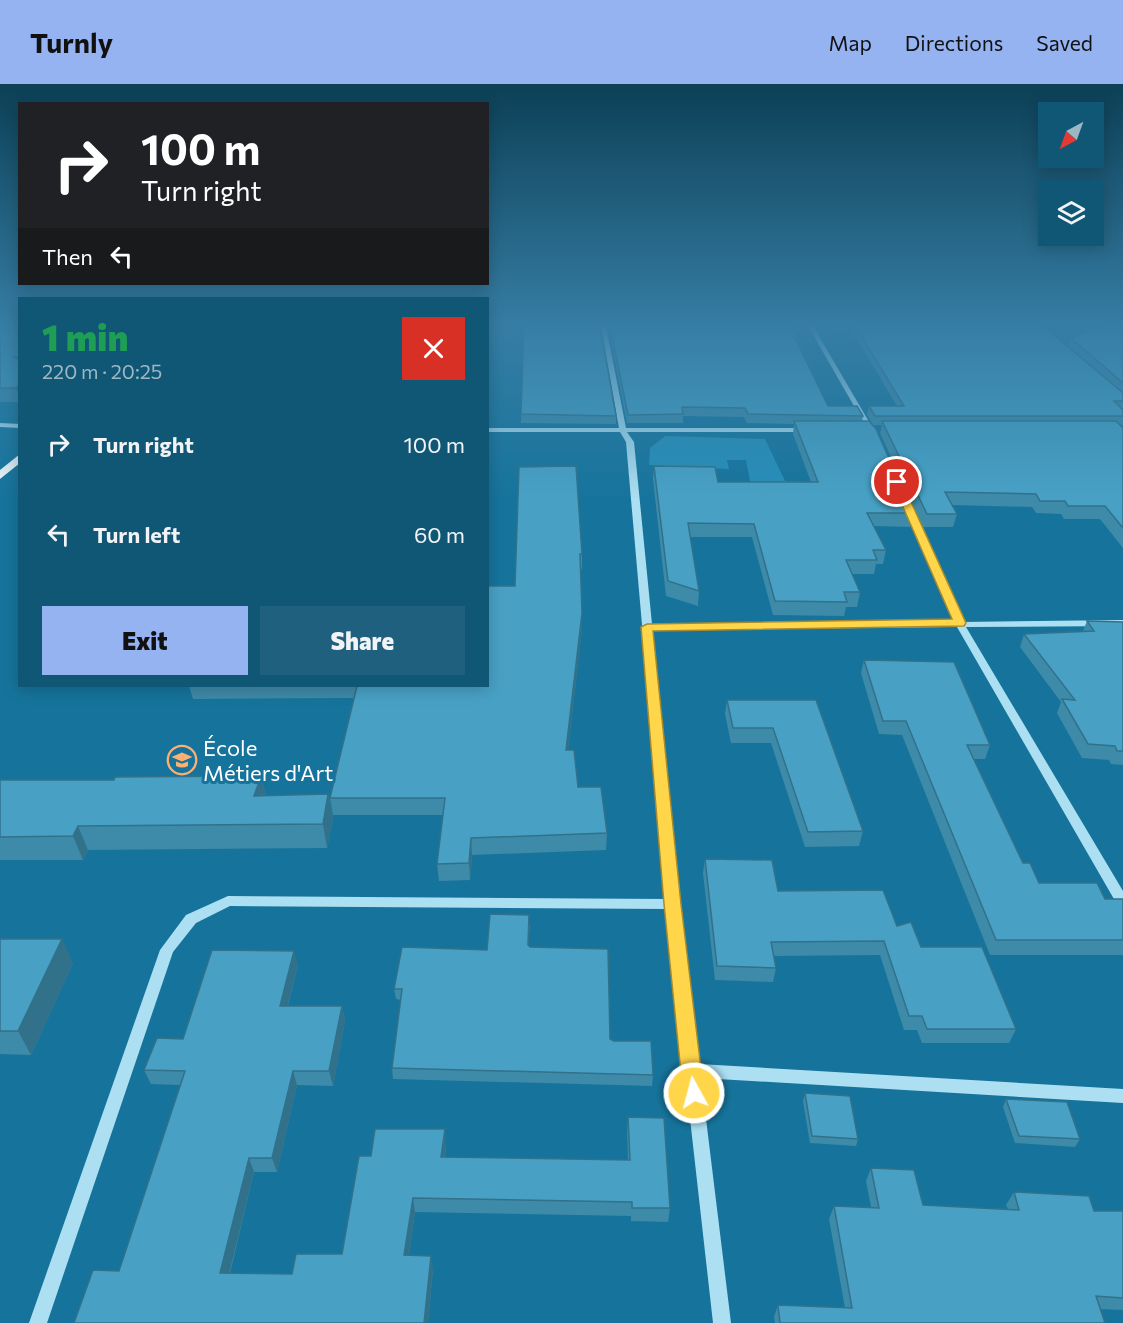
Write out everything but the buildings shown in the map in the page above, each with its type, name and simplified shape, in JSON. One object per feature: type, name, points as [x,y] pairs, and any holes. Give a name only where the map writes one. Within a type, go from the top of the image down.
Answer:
[{"type":"main road","points":[[0,476],[18,459]]},
{"type":"street","points":[[613,384],[622,431],[630,442],[673,904],[722,1323]]},
{"type":"street","points":[[844,384],[870,429]]},
{"type":"street","points":[[0,425],[18,426]]},
{"type":"street","points":[[858,430],[870,429],[880,434]]},
{"type":"street","points":[[489,430],[811,430]]},
{"type":"street","points":[[902,493],[959,623],[1123,902]]},
{"type":"street","points":[[647,627],[1123,623]]},
{"type":"street","points":[[38,1323],[167,950],[191,919],[228,901],[673,904]]},
{"type":"street","points":[[691,1070],[1123,1096]]},
{"type":"shaded area","points":[[665,436],[765,439],[785,481],[805,482],[810,493],[752,491],[746,460],[727,460],[729,469],[649,465],[650,448]]},
{"type":"place","name":"École Métiers d'Art","points":[[182,760]]},
{"type":"route","points":[[694,1093],[673,904],[647,627],[959,623],[897,482]]}]
